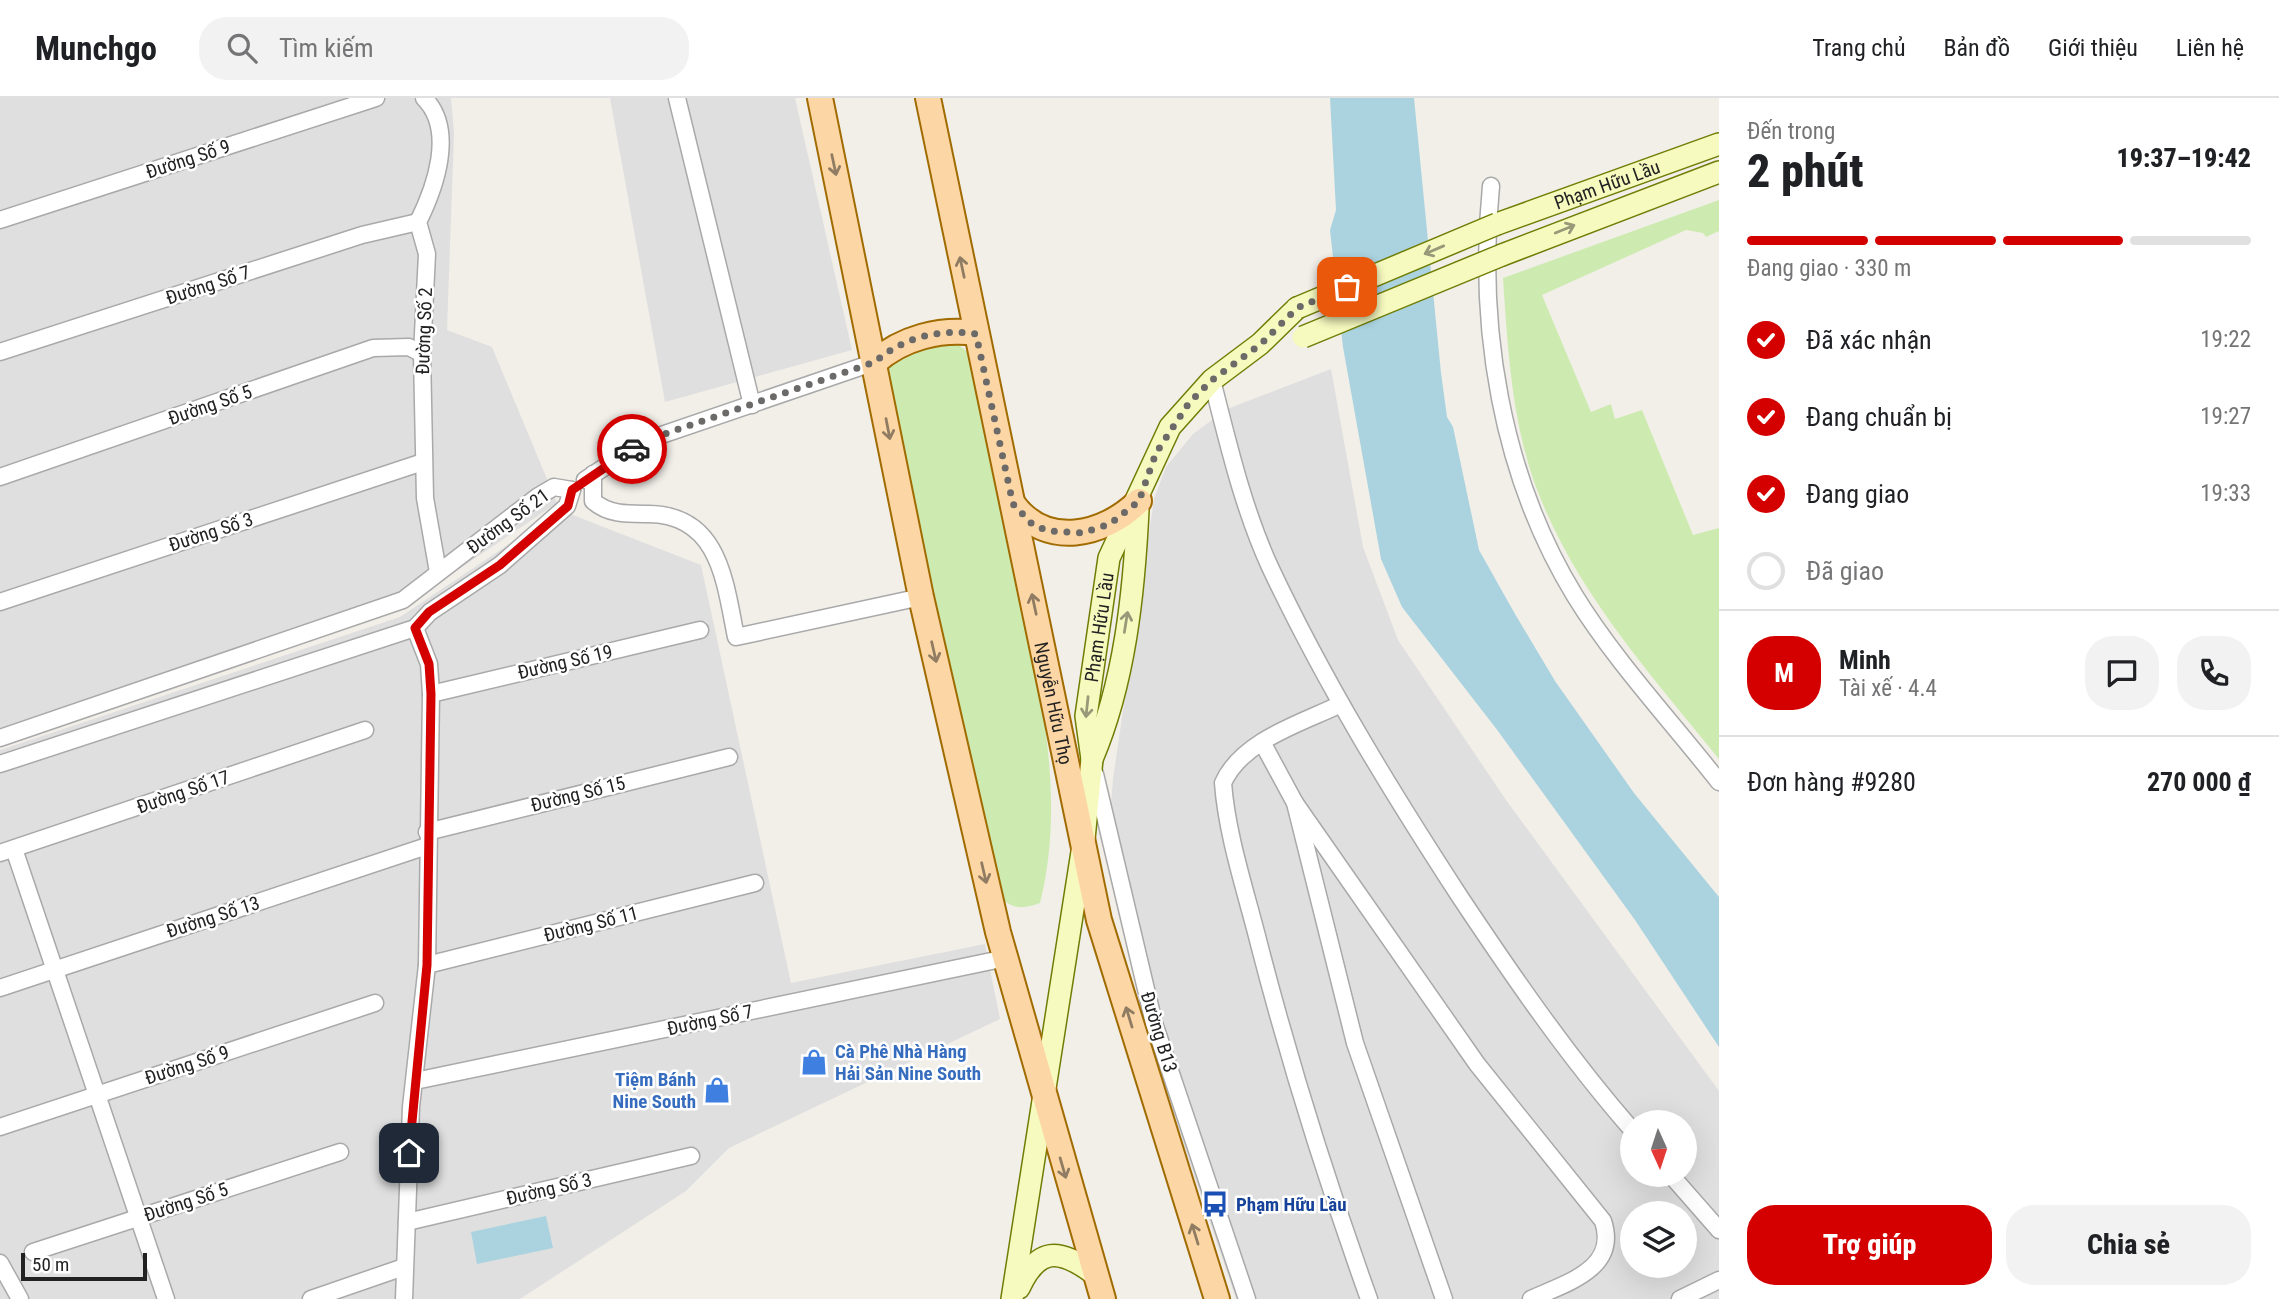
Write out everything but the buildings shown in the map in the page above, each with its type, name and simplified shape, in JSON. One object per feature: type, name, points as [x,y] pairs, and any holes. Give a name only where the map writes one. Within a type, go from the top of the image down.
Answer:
[{"type":"main road","points":[[820,98],[921,597],[1006,958],[1044,1102],[1093,1273],[1103,1299]]},
{"type":"main road","name":"Nguyễn Hữu Thọ","points":[[928,98],[1099,920],[1217,1299]]},
{"type":"main road","name":"Phạm Hữu Lầu","points":[[1013,1299],[1084,839],[1092,759],[1086,716],[1110,558],[1139,501],[1156,453],[1170,427],[1212,380],[1261,344],[1297,308],[1497,224],[1719,144]]},
{"type":"main road","name":"Phạm Hữu Lầu","points":[[1261,344],[1303,337],[1502,255],[1719,172]]},
{"type":"main road","points":[[875,362],[898,345],[919,337],[940,332],[976,334]]},
{"type":"main road","points":[[1013,504],[1033,525],[1066,533],[1098,529],[1110,524],[1139,501]]},
{"type":"main road","points":[[1013,1299],[1028,1267],[1042,1257],[1061,1255],[1093,1273]]},
{"type":"street","name":"Đường Số 9","points":[[0,220],[376,98]]},
{"type":"street","points":[[418,222],[434,190],[440,136],[432,106],[424,98]]},
{"type":"street","points":[[677,98],[752,405]]},
{"type":"street","points":[[1491,186],[1486,229],[1492,351],[1507,430],[1527,499],[1542,535],[1577,599],[1719,782]]},
{"type":"street","name":"Đường Số 7","points":[[0,352],[362,235],[418,222]]},
{"type":"street","name":"Đường Số 2","points":[[418,222],[427,254],[422,354],[425,498],[438,572]]},
{"type":"street","name":"Đường Số 5","points":[[0,477],[373,348],[409,346],[422,354]]},
{"type":"street","points":[[572,490],[644,441],[875,362]]},
{"type":"street","points":[[1212,380],[1233,461],[1269,566],[1341,704],[1403,810],[1506,964],[1591,1083],[1620,1116]]},
{"type":"street","name":"Đường Số 3","points":[[0,602],[423,462]]},
{"type":"street","points":[[593,474],[593,501],[603,510],[667,516],[688,524],[712,544],[726,587],[736,638],[921,597]]},
{"type":"street","name":"Đường Số 21","points":[[0,738],[403,600],[537,497],[554,487],[572,490],[568,506],[500,565],[429,612],[415,628],[0,764]]},
{"type":"street","points":[[404,1299],[415,1081],[427,965],[431,694],[429,664],[415,628]]},
{"type":"street","name":"Đường Số 19","points":[[431,694],[700,630]]},
{"type":"street","points":[[1341,704],[1262,742],[1230,767],[1223,783],[1224,800],[1287,1052],[1325,1176],[1369,1299]]},
{"type":"street","name":"Đường Số 17","points":[[7,851],[365,730]]},
{"type":"street","points":[[1262,742],[1296,803],[1477,1065],[1603,1221],[1608,1236],[1605,1251],[1595,1264],[1577,1278],[1539,1297]]},
{"type":"street","name":"Đường Số 15","points":[[427,839],[729,757]]},
{"type":"street","name":"Đường B13","points":[[1092,759],[1154,1023],[1247,1299]]},
{"type":"street","points":[[1296,803],[1355,1042],[1444,1299]]},
{"type":"street","name":"Đường Số 13","points":[[0,988],[427,839]]},
{"type":"street","points":[[7,851],[54,969],[166,1299]]},
{"type":"street","points":[[1314,876],[1324,864],[1339,863]]},
{"type":"street","name":"Đường Số 11","points":[[427,965],[755,883]]},
{"type":"street","name":"Đường Số 7","points":[[415,1081],[1006,958]]},
{"type":"street","name":"Đường Số 9","points":[[0,1127],[374,1003]]},
{"type":"street","name":"Đường Số 5","points":[[33,1252],[340,1152]]},
{"type":"street","name":"Đường Số 3","points":[[407,1222],[691,1156]]},
{"type":"street","points":[[1681,1187],[1719,1230]]},
{"type":"street","points":[[0,1263],[20,1299]]},
{"type":"street","points":[[310,1299],[404,1267]]},
{"type":"street","points":[[1680,1299],[1719,1280]]},
{"type":"shaded area","points":[[0,98],[451,98],[454,133],[447,330],[492,347],[557,503],[398,610],[0,745]]},
{"type":"shaded area","points":[[610,98],[795,98],[852,350],[665,402]]},
{"type":"shaded area","points":[[1331,369],[1363,547],[1398,640],[1506,800],[1719,1091],[1719,1299],[1236,1299],[1174,1116],[1107,854],[1113,779],[1154,499],[1166,467],[1193,434],[1227,409]]},
{"type":"shaded area","points":[[560,510],[701,565],[791,983],[985,944],[1000,1019],[729,1148],[686,1191],[520,1299],[0,1299],[0,750],[400,617]]},
{"type":"green space","points":[[1719,200],[1719,231],[1706,237],[1703,233],[1686,230],[1542,295],[1591,412],[1611,404],[1615,419],[1642,410],[1693,535],[1719,528],[1719,759],[1620,635],[1556,534],[1531,471],[1517,417],[1503,278]]},
{"type":"green space","points":[[955,342],[970,354],[1034,662],[1047,742],[1051,822],[1048,863],[1040,903],[1025,907],[1016,907],[1003,900],[884,373],[892,358],[908,350]]},
{"type":"water","points":[[1330,98],[1414,98],[1447,417],[1453,427],[1479,550],[1555,681],[1634,793],[1719,897],[1719,1047],[1635,920],[1498,731],[1402,607],[1381,559],[1343,347],[1330,230],[1336,210]]},
{"type":"water","points":[[546,1216],[553,1248],[477,1264],[471,1232]]},
{"type":"way so far","points":[[632,449],[644,441],[875,362],[898,345],[919,337],[940,332],[963,331],[976,334],[1013,504],[1021,516],[1033,525],[1049,531],[1082,533],[1110,524],[1126,514],[1139,501],[1156,453],[1170,427],[1200,391],[1261,344],[1297,308],[1347,287]]},
{"type":"place","name":"Cà Phê Nhà Hàng Hải Sản Nine South","points":[[814,1062]]},
{"type":"place","name":"Tiệm Bánh Nine South","points":[[717,1090]]},
{"type":"place","name":"Phạm Hữu Lầu","points":[[1215,1204]]},
{"type":"route","points":[[409,1153],[422,988],[427,965],[431,694],[429,664],[415,628],[429,612],[500,565],[568,506],[572,490],[632,449]]}]
